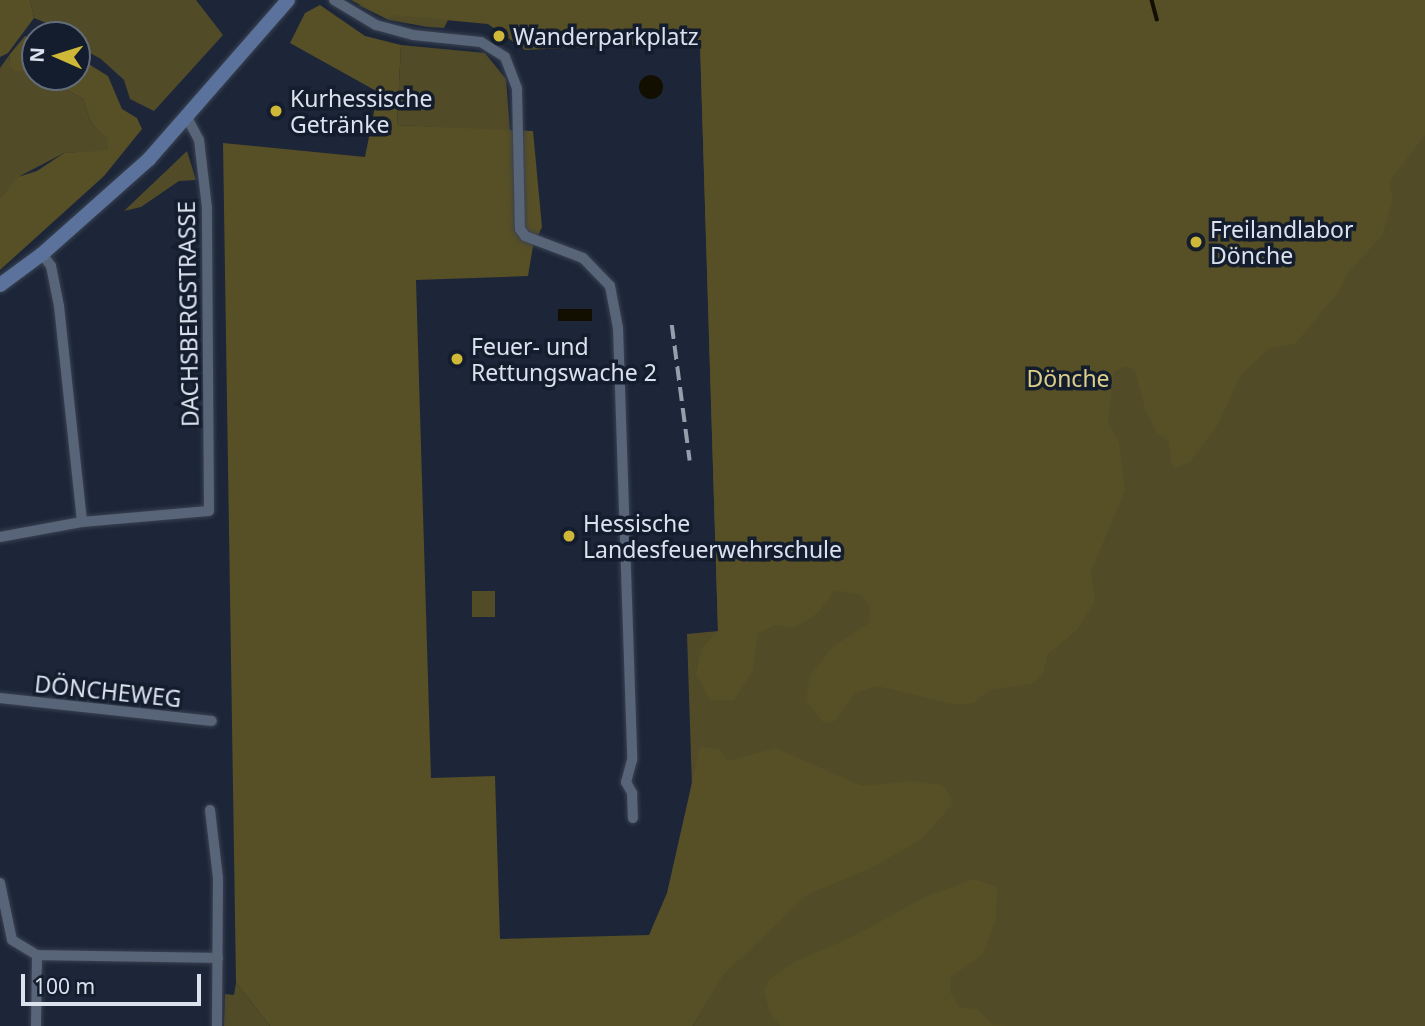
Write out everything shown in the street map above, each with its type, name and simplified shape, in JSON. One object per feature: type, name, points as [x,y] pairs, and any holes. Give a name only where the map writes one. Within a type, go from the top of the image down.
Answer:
[{"type":"main road","points":[[0,285],[42,254],[188,119],[288,0]]},
{"type":"street","points":[[334,0],[376,24],[413,35],[481,41],[505,57],[517,89],[520,229],[525,236],[583,258],[610,286],[618,328],[632,760],[626,782],[632,793],[633,818]]},
{"type":"street","name":"DACHSBERGSTRASSE","points":[[82,522],[209,511],[207,208],[200,140],[188,119]]},
{"type":"street","points":[[0,537],[82,522],[59,306],[51,266],[42,254]]},
{"type":"street","name":"DÖNCHEWEG","points":[[0,698],[212,721]]},
{"type":"street","points":[[210,810],[218,878],[217,1026]]},
{"type":"street","points":[[0,883],[12,940],[37,955],[218,958]]},
{"type":"street","points":[[36,1026],[37,955]]},
{"type":"green space","points":[[0,0],[30,0],[34,18],[32,21],[21,21],[21,36],[8,53],[0,57]]},
{"type":"green space","points":[[30,0],[196,0],[223,35],[154,111],[130,99],[124,80],[91,54],[91,21],[41,21],[34,18]]},
{"type":"green space","points":[[351,0],[1425,0],[1425,135],[1389,182],[1393,200],[1382,236],[1348,272],[1339,291],[1295,344],[1270,348],[1241,375],[1217,426],[1190,462],[1175,468],[1171,461],[1169,441],[1157,433],[1145,409],[1135,370],[1125,366],[1114,372],[1108,422],[1119,443],[1125,490],[1091,572],[1095,601],[1077,630],[1048,654],[1043,674],[1031,684],[989,690],[974,703],[957,705],[877,686],[855,693],[835,721],[824,723],[806,701],[810,675],[834,646],[869,623],[870,607],[862,595],[835,590],[818,613],[794,628],[776,625],[758,633],[753,670],[734,700],[710,700],[696,674],[702,648],[718,631],[700,42],[525,50],[488,24],[392,15],[389,20]]},
{"type":"green space","name":"Dönche","points":[[1425,0],[1425,1026],[693,1026],[716,986],[692,788],[687,634],[718,631],[700,43],[500,26],[487,21],[448,20],[444,28],[428,27],[389,20],[358,5]]},
{"type":"green space","points":[[320,5],[365,36],[401,45],[397,125],[533,131],[542,227],[533,246],[528,276],[416,280],[431,778],[495,776],[500,939],[649,935],[667,893],[700,747],[719,749],[727,761],[776,748],[862,786],[910,781],[942,785],[951,797],[952,805],[920,840],[873,867],[807,895],[723,975],[693,1026],[270,1026],[236,983],[223,143],[365,157],[378,92],[290,43],[305,13]]},
{"type":"green space","points":[[21,41],[21,71],[14,71],[9,64],[10,54]]},
{"type":"green space","points":[[401,45],[485,53],[506,79],[510,131],[397,125]]},
{"type":"green space","points":[[10,54],[9,64],[21,67],[21,91],[68,91],[83,99],[91,123],[109,139],[108,151],[64,153],[20,176],[0,198],[0,68]]},
{"type":"green space","points":[[91,66],[108,76],[122,109],[137,118],[142,129],[104,176],[0,270],[0,198],[18,177],[37,171],[64,153],[108,150],[108,139],[91,123],[83,99],[68,91],[91,91]]},
{"type":"green space","points":[[187,151],[196,180],[179,181],[141,207],[124,211]]},
{"type":"green space","points":[[472,591],[495,591],[495,617],[472,617]]},
{"type":"green space","points":[[974,879],[997,887],[996,919],[983,954],[951,977],[950,992],[959,1007],[978,1010],[992,1024],[1007,1026],[780,1026],[770,1013],[764,991],[769,980],[796,961],[852,937],[927,896]]},
{"type":"green space","points":[[236,983],[270,1026],[224,1026],[225,994],[234,995]]},
{"type":"shaded area","points":[[651,75],[662,82],[663,87],[656,98],[651,99],[640,92],[639,87],[646,76]]},
{"type":"shaded area","points":[[558,309],[592,309],[592,321],[558,321]]},
{"type":"waterway","points":[[1152,0],[1157,19]]},
{"type":"railway","points":[[672,325],[690,461]]},
{"type":"place","name":"Wanderparkplatz","points":[[499,36]]},
{"type":"place","name":"Kurhessische Getränke","points":[[276,111]]},
{"type":"place","name":"Freilandlabor Dönche","points":[[1196,242]]},
{"type":"place","name":"Feuer- und Rettungswache 2","points":[[457,359]]},
{"type":"place","name":"Hessische Landesfeuerwehrschule","points":[[569,536]]}]
